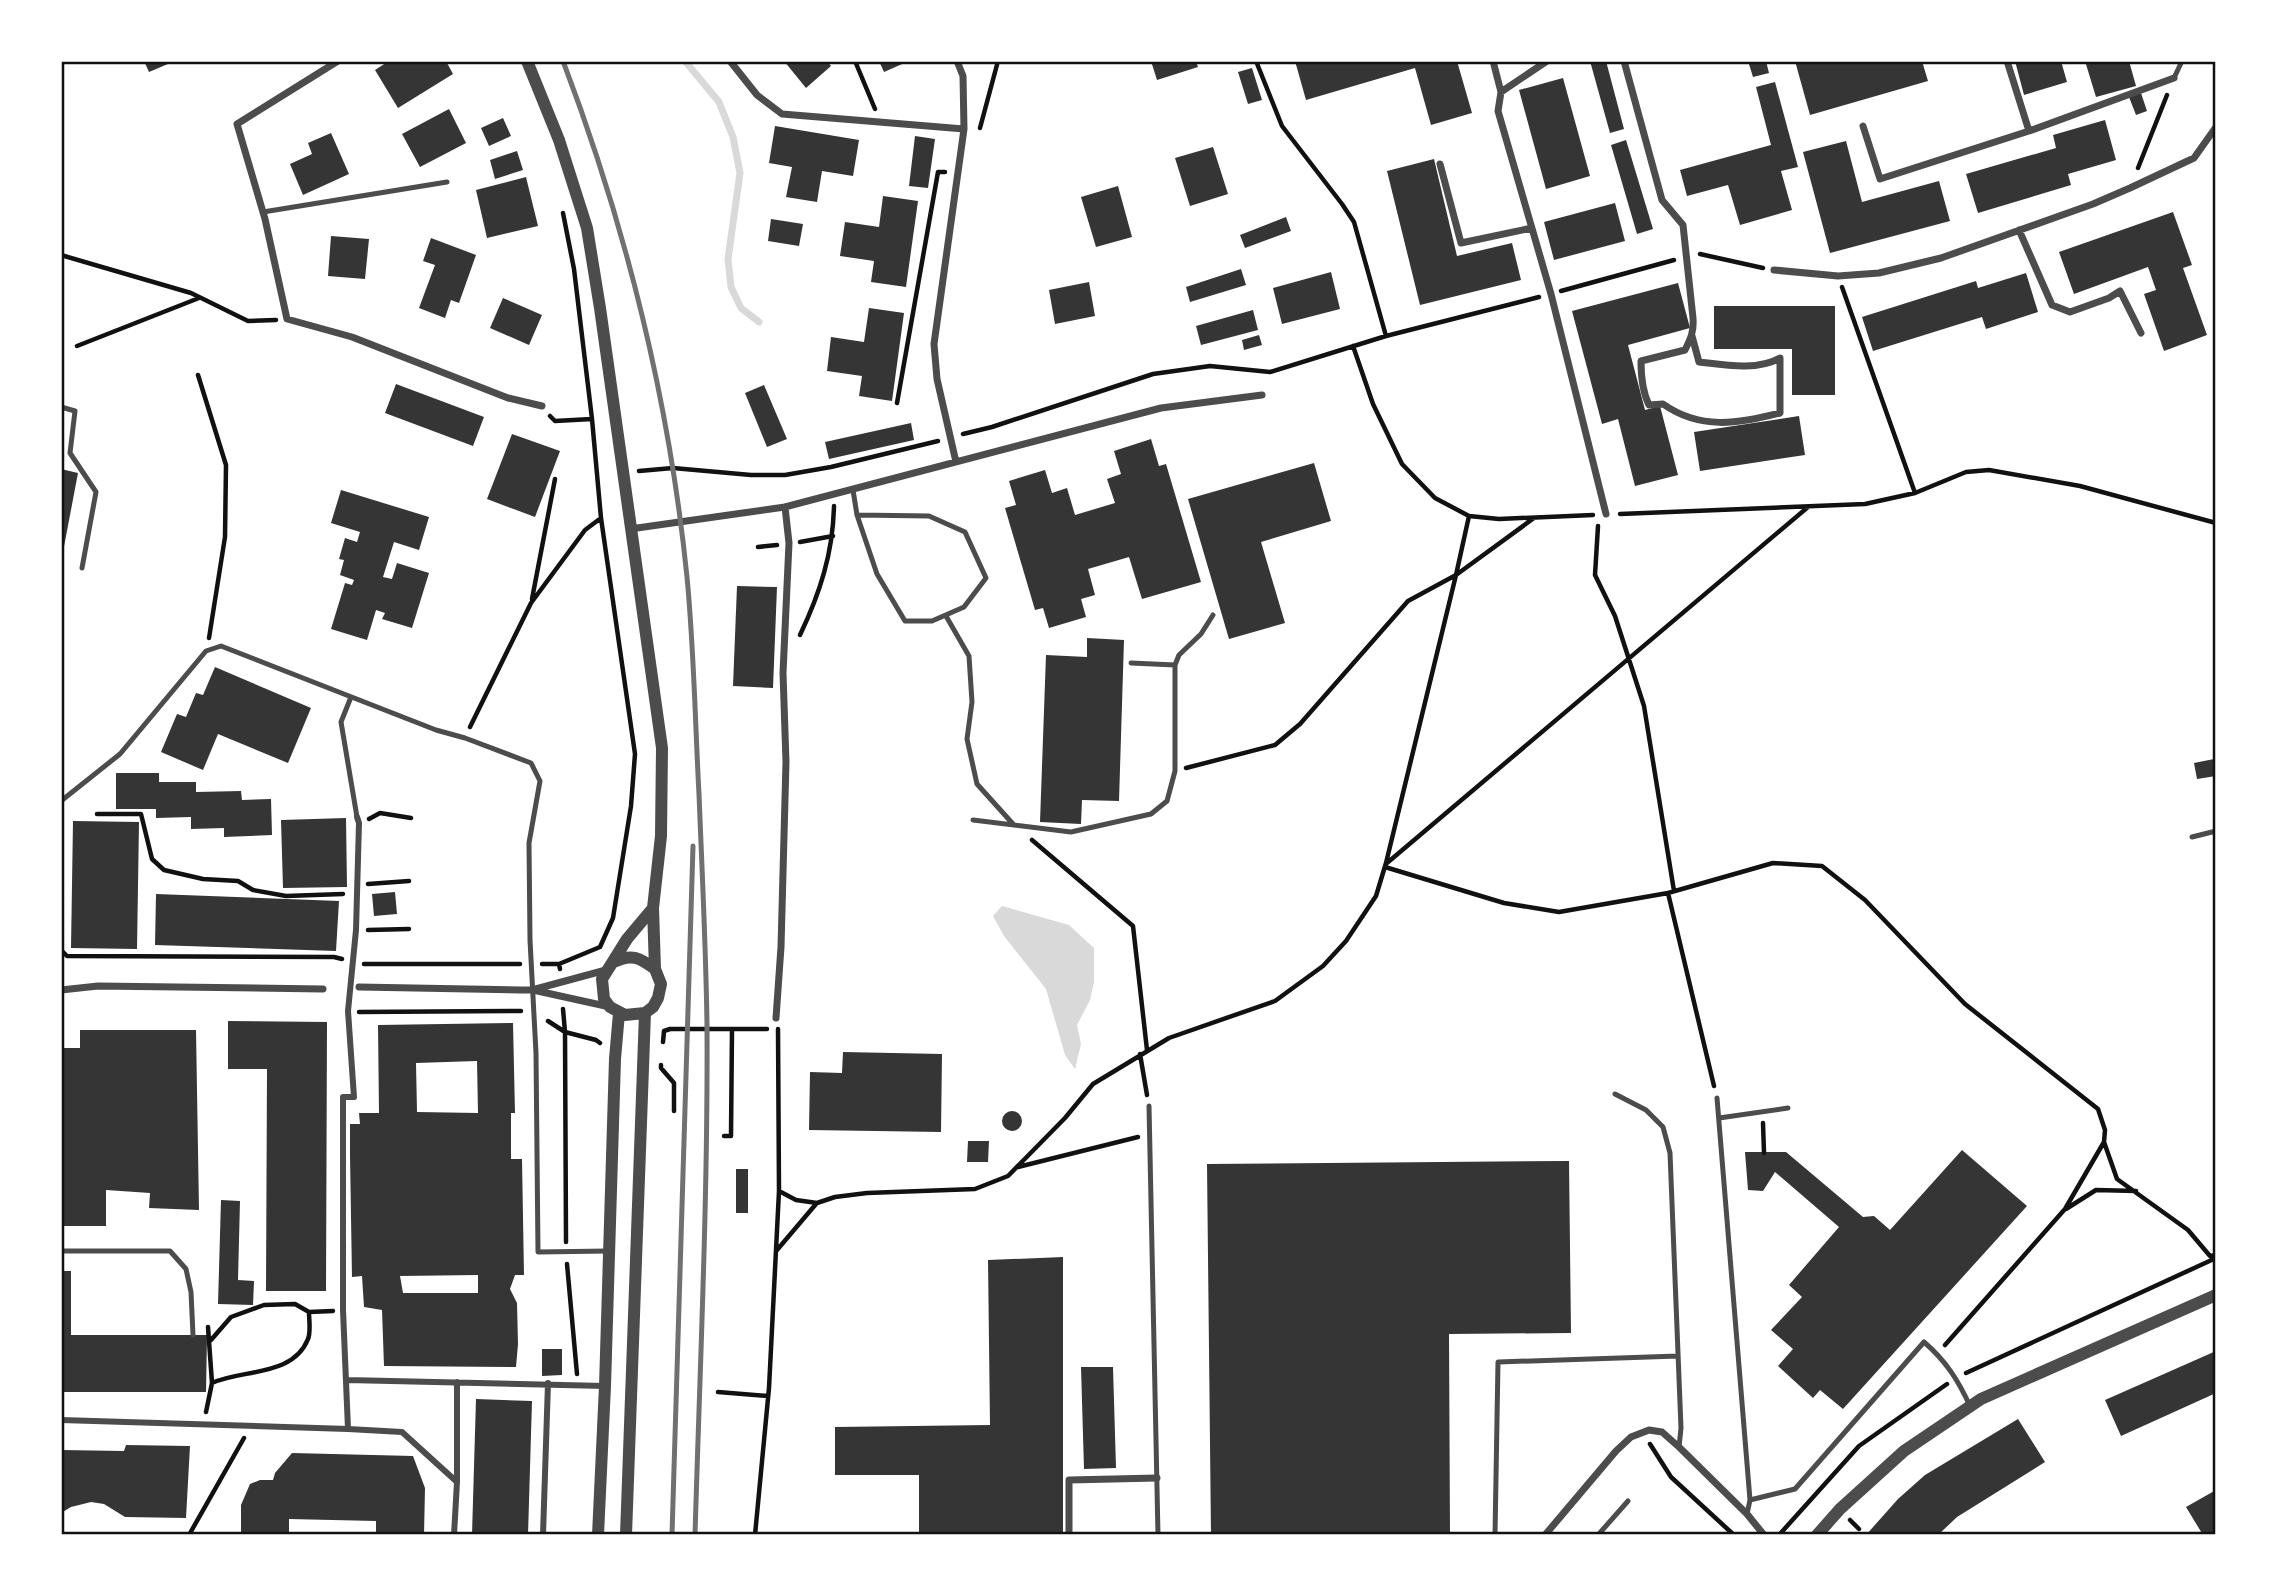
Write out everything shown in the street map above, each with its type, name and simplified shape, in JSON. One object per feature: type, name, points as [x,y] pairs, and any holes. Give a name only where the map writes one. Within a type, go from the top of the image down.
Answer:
[{"type":"street","points":[[338,61],[237,124],[263,212],[287,319],[352,337],[508,398],[542,406]]},
{"type":"street","points":[[359,988],[532,990],[635,1016],[653,1007],[659,998],[661,984],[655,969],[653,908],[661,836],[662,748],[587,228],[559,140],[527,61]]},
{"type":"street","points":[[730,61],[757,95],[782,114],[964,129]]},
{"type":"street","points":[[956,462],[937,379],[934,344],[964,129],[963,76],[957,61]]},
{"type":"street","points":[[1493,61],[1501,92],[1498,111],[1551,294],[1603,514]]},
{"type":"street","points":[[1501,92],[1547,61]]},
{"type":"street","points":[[1624,61],[1662,200],[1683,225],[1693,318],[1692,337],[1699,362],[1770,364],[1780,358],[1780,413],[1723,424],[1698,421],[1680,415],[1663,404],[1649,405],[1642,377],[1642,361],[1685,350],[1692,337]]},
{"type":"street","points":[[2007,61],[2029,131]]},
{"type":"street","points":[[1863,126],[1880,179],[2029,131],[2174,78]]},
{"type":"street","points":[[1774,270],[1838,276],[1879,273],[1941,258],[2130,188],[2194,158],[2216,127]]},
{"type":"street","points":[[1440,164],[1461,243],[1532,228]]},
{"type":"street","points":[[2019,230],[2052,305],[2070,312],[2109,298],[2120,291],[2141,333]]},
{"type":"street","points":[[630,529],[785,507],[1161,408],[1262,395]]},
{"type":"street","points":[[776,1018],[781,947],[786,762],[783,673],[789,544],[785,507]]},
{"type":"street","points":[[348,1429],[343,1310],[343,1097],[354,1097],[348,1012],[358,894],[358,820]]},
{"type":"street","points":[[598,1535],[606,1386],[615,1059],[615,1010],[604,999],[602,979],[626,939],[653,908]]},
{"type":"street","points":[[532,990],[610,966],[623,958],[639,958],[655,969]]},
{"type":"street","points":[[61,990],[98,986],[323,989]]},
{"type":"street","points":[[626,1535],[645,1013]]},
{"type":"street","points":[[1817,1535],[1840,1509],[1904,1451],[1970,1406],[2042,1371],[2172,1317],[2216,1295]]},
{"type":"street","points":[[347,1380],[606,1386]]},
{"type":"street","points":[[454,1535],[457,1382]]},
{"type":"street","points":[[543,1535],[548,1383]]},
{"type":"street","points":[[61,1420],[401,1432],[457,1482]]},
{"type":"street","points":[[1545,1535],[1616,1451],[1631,1437],[1649,1430],[1662,1432],[1679,1447],[1747,1514],[1763,1535]]},
{"type":"street","points":[[1069,1535],[1069,1480],[1157,1478]]},
{"type":"lane","points":[[2174,78],[2182,61]]},
{"type":"lane","points":[[263,212],[447,182]]},
{"type":"lane","points":[[61,407],[75,411],[70,453],[96,492],[82,568]]},
{"type":"lane","points":[[853,490],[857,515],[877,574],[905,621],[932,621],[964,607],[986,578],[965,532],[929,516],[857,515]]},
{"type":"lane","points":[[946,615],[969,656],[972,702],[967,739],[976,783],[1013,824]]},
{"type":"lane","points":[[973,820],[1071,832],[1151,814],[1167,801],[1175,771],[1175,666],[1179,655],[1201,634],[1213,615]]},
{"type":"lane","points":[[61,801],[120,754],[206,651],[221,646],[436,730],[531,763],[540,781],[529,843],[536,1053],[538,1252],[608,1251]]},
{"type":"lane","points":[[1131,663],[1175,666]]},
{"type":"lane","points":[[351,697],[341,722],[358,820]]},
{"type":"lane","points":[[2192,837],[2216,831]]},
{"type":"lane","points":[[1615,1094],[1646,1110],[1663,1126],[1670,1153],[1681,1428],[1679,1447]]},
{"type":"lane","points":[[1717,1098],[1750,1500],[1747,1514]]},
{"type":"lane","points":[[1149,1106],[1158,1535]]},
{"type":"lane","points":[[1719,1118],[1788,1108]]},
{"type":"lane","points":[[61,1251],[170,1251],[186,1269],[191,1292],[193,1335]]},
{"type":"lane","points":[[1750,1500],[1795,1489],[1924,1342],[1957,1377],[1970,1406]]},
{"type":"lane","points":[[1495,1535],[1498,1362],[1678,1356]]},
{"type":"lane","points":[[1598,1535],[1628,1501]]},
{"type":"path","points":[[855,61],[881,123]]},
{"type":"path","points":[[1256,61],[1283,126],[1354,222],[1386,336]]},
{"type":"path","points":[[2130,188],[2174,78]]},
{"type":"path","points":[[897,403],[938,172],[960,172]]},
{"type":"path","points":[[61,950],[67,956],[334,957],[369,965],[559,964],[600,947],[614,918],[631,806],[635,754],[601,518],[593,419],[574,269],[561,206]]},
{"type":"path","points":[[61,255],[200,297],[248,321],[287,319]]},
{"type":"path","points":[[1838,276],[1914,493]]},
{"type":"path","points":[[77,346],[200,297]]},
{"type":"path","points":[[598,478],[673,468],[751,475],[785,475],[831,467],[992,427],[1153,374],[1210,366],[1270,372],[1353,346],[1373,404],[1402,464],[1435,498],[1469,516],[1534,518],[1866,504],[1914,493],[1966,472],[1989,470],[2080,486],[2216,523]]},
{"type":"path","points":[[198,375],[226,465],[225,537],[206,651]]},
{"type":"path","points":[[542,406],[555,421],[593,419]]},
{"type":"path","points":[[531,603],[555,479]]},
{"type":"path","points":[[1386,865],[1809,506]]},
{"type":"path","points":[[1603,514],[1595,575],[1615,616],[1644,706],[1671,892],[1717,1098]]},
{"type":"path","points":[[779,1191],[796,1200],[817,1203],[867,1193],[975,1189],[1008,1176],[1065,1118],[1093,1084],[1169,1038],[1275,1001],[1323,966],[1346,941],[1376,896],[1386,865],[1457,575],[1469,516]]},
{"type":"path","points":[[465,738],[531,603],[584,530],[601,518]]},
{"type":"path","points":[[1175,771],[1275,745],[1300,724],[1408,601],[1457,575],[1534,518]]},
{"type":"path","points":[[796,643],[814,606],[834,536]]},
{"type":"path","points":[[358,820],[380,813],[411,818]]},
{"type":"path","points":[[97,814],[141,814],[152,859],[164,870],[203,879],[238,881],[253,890],[286,895],[358,894]]},
{"type":"path","points":[[1013,824],[1133,926],[1147,1051]]},
{"type":"path","points":[[1386,865],[1504,903],[1559,912],[1671,892],[1773,863],[1822,866],[1865,900],[1965,1004],[2098,1108],[2105,1130],[2104,1142],[2117,1179],[2188,1230],[2210,1256],[2216,1255]]},
{"type":"path","points":[[358,884],[409,881]]},
{"type":"path","points":[[356,930],[410,929]]},
{"type":"path","points":[[559,964],[561,982]]},
{"type":"path","points":[[562,997],[565,1032],[566,1252],[578,1385]]},
{"type":"path","points":[[348,1012],[373,1014],[534,1011]]},
{"type":"path","points":[[755,1535],[768,1396],[779,1191],[776,1018]]},
{"type":"path","points":[[662,1050],[664,1031],[670,1029],[778,1030]]},
{"type":"path","points":[[724,1136],[731,1136],[732,1029]]},
{"type":"path","points":[[565,1032],[596,1040],[615,1059]]},
{"type":"path","points":[[1140,1054],[1149,1106]]},
{"type":"path","points":[[643,1061],[661,1060],[661,1068],[674,1083],[674,1111]]},
{"type":"path","points":[[1762,1112],[1764,1153]]},
{"type":"path","points":[[1015,1168],[1149,1134]]},
{"type":"path","points":[[1937,1353],[2065,1209],[2104,1142]]},
{"type":"path","points":[[2065,1209],[2096,1190],[2136,1191]]},
{"type":"path","points":[[776,1251],[817,1203]]},
{"type":"path","points":[[210,1341],[231,1317],[264,1305],[295,1304],[309,1312],[343,1310]]},
{"type":"path","points":[[212,1383],[227,1376],[280,1367],[298,1353],[309,1339],[309,1312]]},
{"type":"path","points":[[718,1392],[768,1396]]},
{"type":"path","points":[[189,1535],[250,1427]]},
{"type":"path","points":[[1643,1433],[1671,1477],[1734,1535]]},
{"type":"shaded area","points":[[1002,906],[1069,925],[1094,948],[1094,982],[1090,1000],[1077,1025],[1081,1044],[1075,1069],[1065,1055],[1046,989],[1004,936],[993,916]]},
{"type":"building","points":[[144,61],[175,61],[149,72]]},
{"type":"building","points":[[389,61],[446,61],[453,74],[398,108],[375,70]]},
{"type":"building","points":[[784,61],[827,61],[831,66],[806,88]]},
{"type":"building","points":[[879,61],[909,61],[884,72]]},
{"type":"building","points":[[1151,61],[1196,61],[1198,67],[1157,80]]},
{"type":"building","points":[[1295,61],[1457,61],[1472,113],[1431,125],[1415,68],[1306,100]]},
{"type":"building","points":[[1590,61],[1606,61],[1624,129],[1610,133]]},
{"type":"building","points":[[1748,61],[1766,61],[1769,73],[1753,77]]},
{"type":"building","points":[[1795,61],[1838,61],[1839,64],[1849,61],[1922,61],[1928,81],[1810,115]]},
{"type":"building","points":[[2015,61],[2061,61],[2067,82],[2024,95]]},
{"type":"building","points":[[2085,61],[2129,61],[2136,86],[2096,97]]},
{"type":"building","points":[[1252,68],[1262,100],[1248,104],[1238,72]]},
{"type":"building","points":[[1563,78],[1590,176],[1546,189],[1519,90]]},
{"type":"building","points":[[1775,82],[1798,167],[1781,171],[1792,210],[1740,225],[1728,185],[1687,196],[1680,170],[1771,145],[1756,87]]},
{"type":"building","points":[[2141,93],[2147,111],[2136,115],[2129,97]]},
{"type":"building","points":[[449,109],[466,143],[420,167],[402,134]]},
{"type":"building","points":[[503,118],[511,136],[489,146],[481,128]]},
{"type":"building","points":[[2105,120],[2116,160],[2068,174],[2071,185],[1978,213],[1966,174],[2056,148],[2053,135]]},
{"type":"building","points":[[775,126],[859,140],[853,176],[822,171],[817,202],[786,197],[792,167],[769,163]]},
{"type":"building","points":[[331,133],[349,174],[303,195],[290,164],[312,154],[308,143]]},
{"type":"building","points":[[915,136],[935,139],[928,188],[909,186]]},
{"type":"building","points":[[1626,140],[1653,229],[1637,234],[1611,145]]},
{"type":"building","points":[[1846,141],[1862,202],[1939,181],[1950,221],[1830,253],[1803,152]]},
{"type":"building","points":[[1213,147],[1228,194],[1190,206],[1175,158]]},
{"type":"building","points":[[517,151],[523,170],[495,179],[490,160]]},
{"type":"building","points":[[1434,159],[1457,256],[1512,243],[1521,280],[1420,305],[1387,171]]},
{"type":"building","points":[[526,177],[538,226],[487,238],[476,190]]},
{"type":"building","points":[[1118,186],[1132,237],[1096,247],[1081,197]]},
{"type":"building","points":[[883,196],[918,201],[906,287],[871,282],[874,261],[840,256],[845,222],[879,227]]},
{"type":"building","points":[[1615,203],[1625,241],[1554,260],[1544,222]]},
{"type":"building","points":[[2173,212],[2192,265],[2183,268],[2207,335],[2164,351],[2144,294],[2156,290],[2148,267],[2074,294],[2059,252]]},
{"type":"building","points":[[1286,217],[1291,231],[1245,248],[1240,235]]},
{"type":"building","points":[[771,219],[803,224],[799,246],[768,241]]},
{"type":"building","points":[[331,236],[369,239],[365,279],[328,276]]},
{"type":"building","points":[[431,238],[476,255],[459,303],[451,300],[445,318],[419,308],[435,265],[423,261]]},
{"type":"building","points":[[1241,269],[1246,285],[1190,302],[1186,287]]},
{"type":"building","points":[[1331,272],[1340,309],[1282,324],[1273,288]]},
{"type":"building","points":[[2026,273],[2038,312],[1986,329],[1982,317],[1873,351],[1862,317],[1976,281],[1978,288]]},
{"type":"building","points":[[1089,282],[1095,316],[1055,324],[1049,290]]},
{"type":"building","points":[[1678,283],[1690,328],[1628,345],[1645,410],[1660,406],[1678,475],[1635,486],[1618,419],[1602,424],[1572,311]]},
{"type":"building","points":[[503,298],[542,315],[529,345],[490,328]]},
{"type":"building","points":[[1714,306],[1835,306],[1835,395],[1792,395],[1792,349],[1714,349]]},
{"type":"building","points":[[869,308],[904,313],[892,401],[859,396],[862,376],[827,371],[831,337],[864,342]]},
{"type":"building","points":[[1253,310],[1258,330],[1201,345],[1196,326]]},
{"type":"building","points":[[1259,335],[1262,345],[1244,350],[1242,340]]},
{"type":"building","points":[[396,384],[484,417],[473,446],[385,413]]},
{"type":"building","points":[[764,385],[787,439],[767,447],[745,393]]},
{"type":"building","points":[[1799,416],[1805,455],[1700,471],[1694,432]]},
{"type":"building","points":[[911,423],[914,440],[829,459],[825,442]]},
{"type":"building","points":[[512,434],[560,451],[535,517],[487,499]]},
{"type":"building","points":[[1151,439],[1159,466],[1166,464],[1201,582],[1142,599],[1129,557],[1088,569],[1095,595],[1081,599],[1086,617],[1049,628],[1043,608],[1035,610],[1005,508],[1016,505],[1009,481],[1045,470],[1052,493],[1067,488],[1075,515],[1115,503],[1107,479],[1121,474],[1114,451]]},
{"type":"building","points":[[1314,463],[1331,521],[1261,542],[1285,623],[1229,639],[1188,499]]},
{"type":"building","points":[[61,469],[78,473],[63,552],[61,551]]},
{"type":"building","points":[[341,490],[429,517],[419,550],[394,542],[383,577],[392,579],[397,563],[429,573],[412,628],[382,619],[385,613],[376,610],[367,640],[331,629],[345,583],[352,585],[354,580],[340,575],[344,560],[339,559],[345,538],[357,542],[360,532],[331,523]]},
{"type":"building","points":[[737,586],[777,587],[773,688],[733,686]]},
{"type":"building","points":[[1087,638],[1124,640],[1119,801],[1082,800],[1081,824],[1040,822],[1046,655],[1087,657]]},
{"type":"building","points":[[215,667],[311,708],[288,763],[218,734],[203,770],[161,752],[177,714],[186,717],[196,693],[203,695]]},
{"type":"building","points":[[2214,759],[2216,776],[2197,779],[2194,763]]},
{"type":"building","points":[[116,773],[159,773],[159,782],[196,782],[196,792],[241,791],[242,800],[271,799],[272,835],[224,837],[224,828],[191,829],[191,817],[156,818],[156,809],[116,809]]},
{"type":"building","points":[[346,818],[347,887],[283,888],[281,820]]},
{"type":"building","points":[[73,821],[139,822],[137,949],[71,948]]},
{"type":"building","points":[[395,892],[397,914],[374,916],[372,894]]},
{"type":"building","points":[[156,894],[339,901],[336,951],[155,945]]},
{"type":"building","points":[[228,1021],[327,1022],[326,1291],[266,1291],[267,1069],[228,1069]]},
{"type":"building","points":[[513,1023],[515,1113],[511,1113],[511,1159],[522,1159],[524,1275],[515,1275],[510,1289],[517,1303],[516,1367],[384,1366],[382,1310],[364,1307],[362,1276],[352,1277],[350,1124],[360,1124],[359,1113],[379,1113],[378,1025]],"holes":[[[477,1061],[478,1113],[417,1112],[416,1063]],[[478,1275],[478,1293],[403,1293],[400,1276]]]},
{"type":"building","points":[[80,1030],[196,1030],[199,1210],[149,1208],[150,1193],[106,1190],[106,1226],[61,1226],[61,1048],[80,1048]]},
{"type":"building","points":[[843,1052],[942,1054],[941,1132],[809,1130],[810,1072],[842,1073]]},
{"type":"building","points":[[1012,1111],[1019,1114],[1022,1121],[1019,1128],[1012,1131],[1005,1128],[1002,1121],[1005,1114]]},
{"type":"building","points":[[968,1141],[989,1141],[988,1162],[967,1162]]},
{"type":"building","points":[[1962,1150],[2027,1206],[1843,1409],[1820,1390],[1813,1398],[1778,1366],[1793,1349],[1771,1330],[1802,1297],[1789,1285],[1839,1227],[1775,1172],[1763,1191],[1748,1190],[1745,1152],[1786,1152],[1863,1217],[1874,1216],[1890,1230]]},
{"type":"building","points":[[1569,1161],[1571,1333],[1449,1334],[1450,1535],[1211,1535],[1207,1164]]},
{"type":"building","points":[[736,1169],[748,1169],[748,1213],[736,1213]]},
{"type":"building","points":[[221,1200],[240,1201],[238,1280],[254,1281],[253,1305],[218,1304]]},
{"type":"building","points":[[1063,1257],[1063,1535],[919,1535],[919,1475],[835,1475],[835,1427],[990,1425],[988,1260]]},
{"type":"building","points":[[61,1271],[71,1271],[71,1335],[207,1335],[206,1392],[61,1392]]},
{"type":"building","points":[[542,1349],[562,1349],[562,1375],[542,1376]]},
{"type":"building","points":[[2216,1351],[2216,1393],[2121,1436],[2105,1400]]},
{"type":"building","points":[[1081,1367],[1113,1367],[1116,1468],[1084,1469]]},
{"type":"building","points":[[476,1399],[532,1401],[528,1535],[472,1535]]},
{"type":"building","points":[[2018,1419],[2045,1462],[1957,1517],[1938,1535],[1866,1535],[1898,1499],[1925,1475]]},
{"type":"building","points":[[126,1445],[190,1446],[186,1518],[125,1517],[104,1504],[91,1502],[71,1507],[61,1513],[61,1450],[124,1451]]},
{"type":"building","points":[[292,1453],[413,1456],[425,1488],[424,1535],[376,1535],[376,1521],[289,1519],[289,1535],[241,1535],[241,1505],[250,1484],[260,1480],[273,1480],[275,1473]]},
{"type":"building","points":[[2216,1490],[2216,1535],[2203,1535],[2186,1507]]},
{"type":"waterway","points":[[685,61],[719,102],[733,137],[740,173],[728,259],[731,287],[741,308],[759,322]]},
{"type":"railway","points":[[563,61],[606,187],[642,315],[669,445],[687,577],[693,658],[707,1026],[705,1216],[695,1535]]},
{"type":"railway","points":[[672,1535],[693,846]]}]
